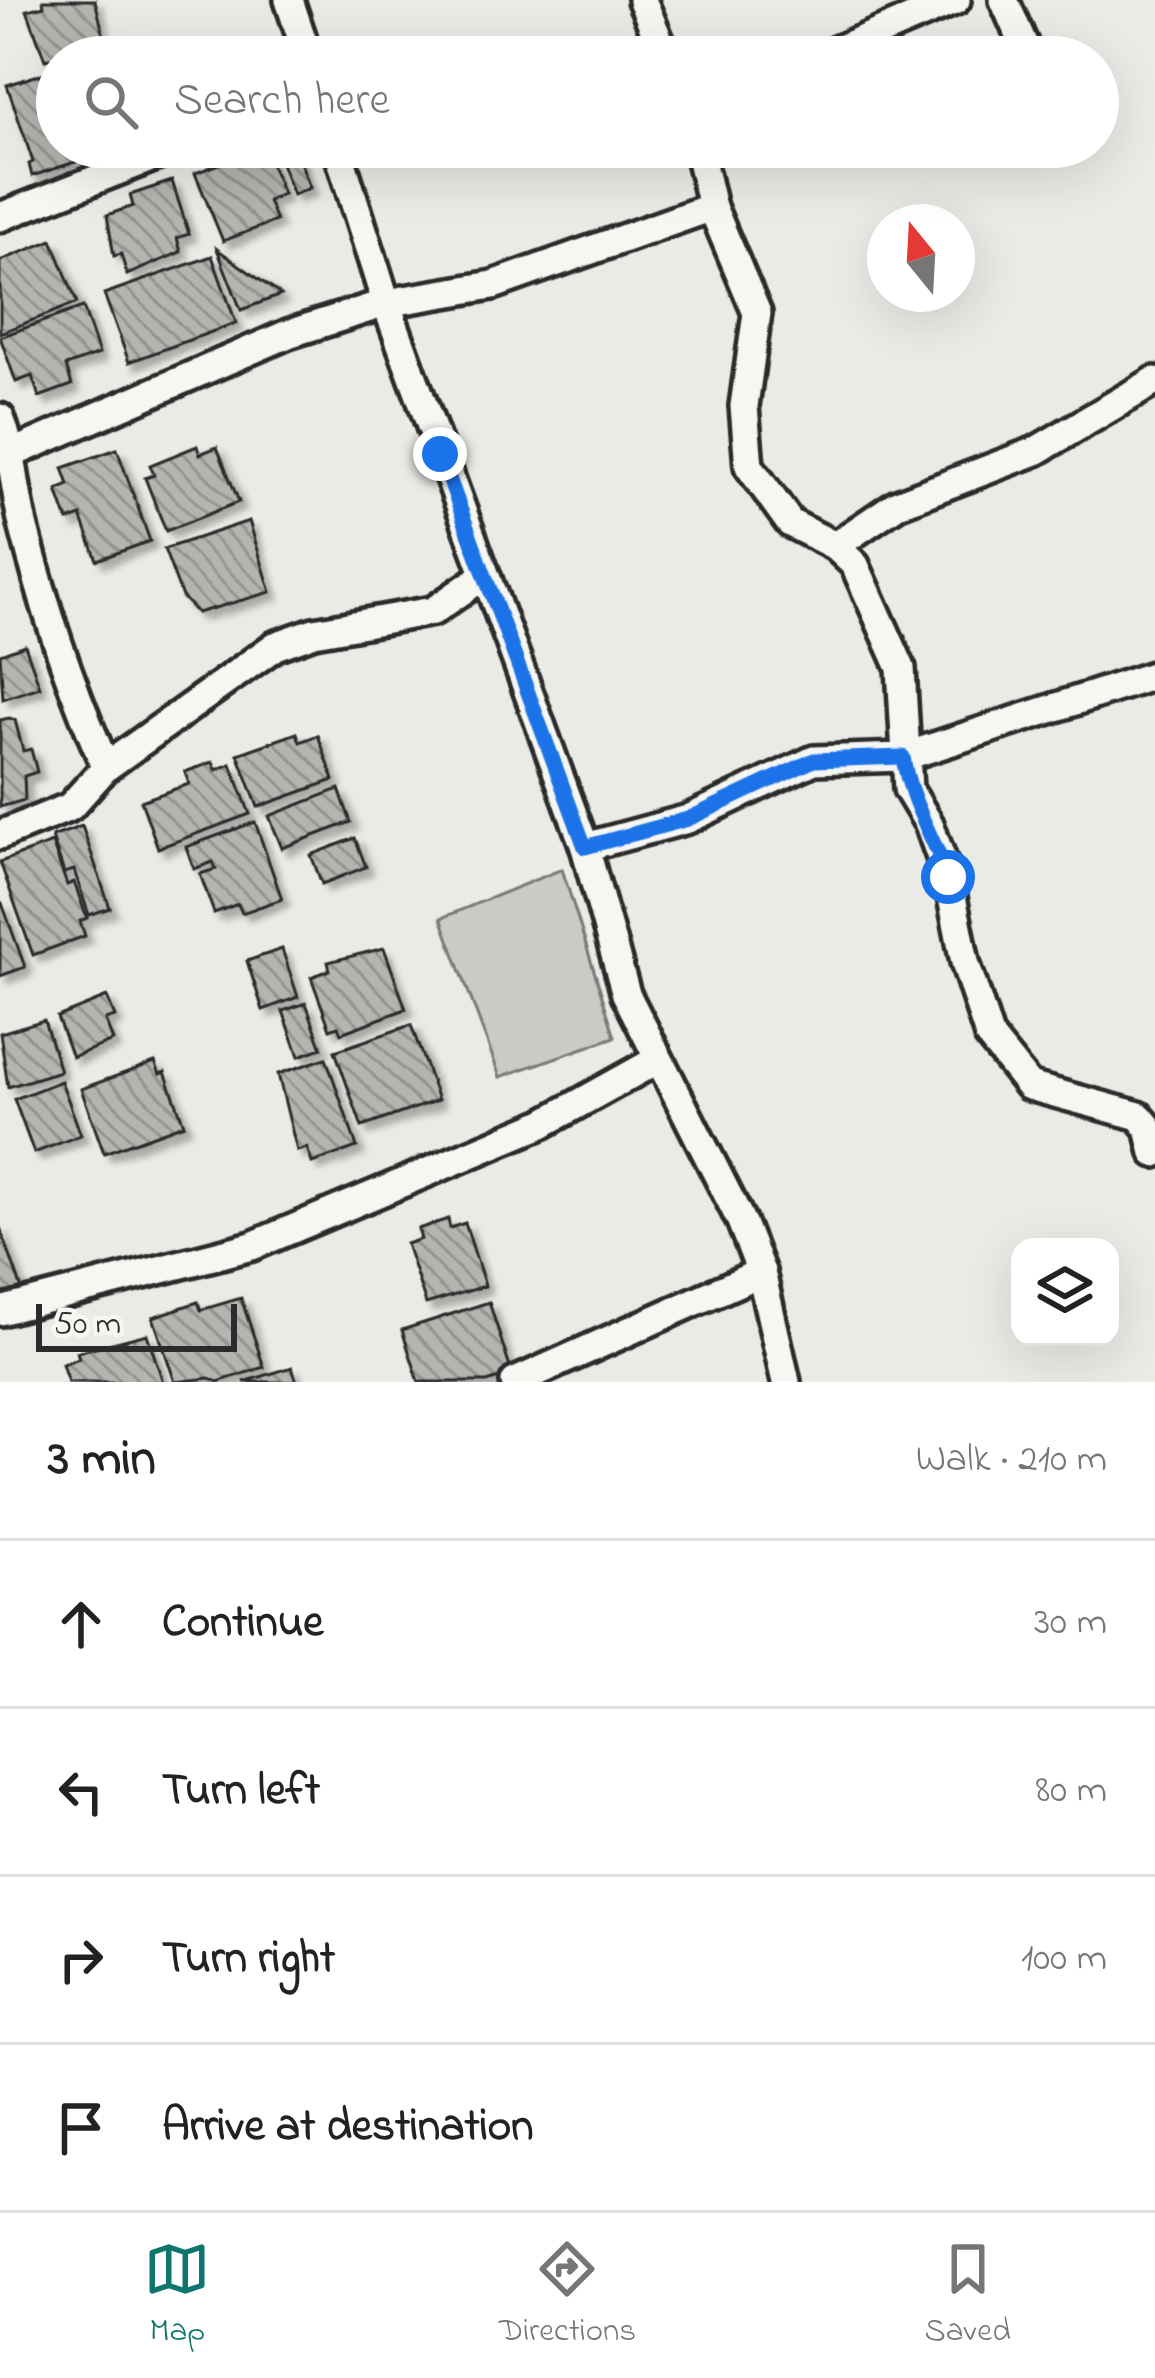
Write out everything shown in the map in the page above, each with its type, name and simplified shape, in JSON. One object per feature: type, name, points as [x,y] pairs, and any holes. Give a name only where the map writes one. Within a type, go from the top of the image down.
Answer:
[{"type":"street","points":[[289,0],[301,36]]},
{"type":"street","points":[[642,0],[657,36]]},
{"type":"street","points":[[871,36],[956,0]]},
{"type":"street","points":[[1004,0],[1020,36]]},
{"type":"street","points":[[0,217],[125,168]]},
{"type":"street","points":[[344,168],[386,303],[585,847],[626,994],[761,1271],[786,1382]]},
{"type":"street","points":[[703,168],[712,207],[757,313],[744,406],[749,466],[790,523],[835,546],[855,565],[901,668],[908,789],[929,824],[948,877],[965,962],[989,1036],[1029,1086],[1139,1116],[1149,1128],[1155,1153]]},
{"type":"street","points":[[13,453],[213,363],[386,303],[493,285],[712,207]]},
{"type":"street","points":[[835,546],[897,504],[1036,451],[1155,381]]},
{"type":"street","points":[[0,418],[13,453],[22,520],[52,634],[106,767]]},
{"type":"street","points":[[0,835],[70,807],[106,767],[275,646],[314,632],[433,610],[485,575]]},
{"type":"street","points":[[585,847],[688,819],[814,760],[903,757],[1155,675]]},
{"type":"street","points":[[0,1311],[253,1246],[542,1124],[658,1060]]},
{"type":"street","points":[[515,1382],[761,1271]]},
{"type":"shaded area","points":[[562,869],[615,1037],[500,1077],[441,918]]},
{"type":"building","points":[[43,0],[95,0],[104,36],[36,36],[27,10],[44,6]]},
{"type":"building","points":[[36,76],[36,168],[57,168],[32,176],[29,164],[33,162],[7,85]]},
{"type":"building","points":[[208,168],[272,168],[283,194],[268,201],[276,221],[223,241],[195,173]]},
{"type":"building","points":[[283,168],[303,168],[310,188],[293,195]]},
{"type":"building","points":[[172,181],[189,234],[177,238],[181,252],[127,275],[121,254],[114,256],[107,215],[133,206],[130,195]]},
{"type":"building","points":[[52,240],[77,303],[0,333],[0,261]]},
{"type":"building","points":[[217,249],[281,295],[241,310]]},
{"type":"building","points":[[212,256],[236,323],[129,362],[104,294]]},
{"type":"building","points":[[83,307],[99,354],[66,366],[72,385],[39,397],[32,376],[16,382],[0,337]]},
{"type":"building","points":[[197,446],[200,454],[217,447],[239,502],[166,531],[145,478],[154,475],[150,465]]},
{"type":"building","points":[[117,449],[150,541],[97,560],[81,516],[68,521],[57,490],[69,485],[63,468]]},
{"type":"building","points":[[249,521],[271,592],[197,613],[182,597],[164,549]]},
{"type":"building","points":[[25,645],[40,687],[3,699],[0,654]]},
{"type":"building","points":[[0,720],[15,720],[23,751],[31,749],[37,772],[24,776],[25,800],[0,807]]},
{"type":"building","points":[[297,733],[300,742],[318,735],[334,780],[258,807],[238,754]]},
{"type":"building","points":[[213,762],[216,770],[231,764],[250,814],[158,848],[141,801],[189,784],[185,772]]},
{"type":"building","points":[[339,789],[351,822],[282,848],[269,816]]},
{"type":"building","points":[[255,822],[282,899],[242,913],[238,904],[214,913],[200,874],[216,869],[213,862],[194,869],[186,847]]},
{"type":"building","points":[[82,826],[110,908],[89,915],[74,870],[64,873],[52,837]]},
{"type":"building","points":[[355,838],[366,867],[322,884],[311,855]]},
{"type":"building","points":[[52,843],[67,885],[74,882],[87,918],[80,921],[85,936],[33,955],[0,862]]},
{"type":"building","points":[[0,904],[25,967],[0,976]]},
{"type":"building","points":[[384,948],[406,1009],[341,1033],[338,1026],[330,1029],[311,977],[330,970],[328,962]]},
{"type":"building","points":[[282,949],[298,997],[263,1010],[247,961]]},
{"type":"building","points":[[107,997],[115,1017],[105,1020],[113,1041],[72,1057],[57,1017]]},
{"type":"building","points":[[306,1003],[322,1048],[299,1056],[283,1011]]},
{"type":"building","points":[[44,1020],[60,1071],[8,1087],[0,1033]]},
{"type":"building","points":[[411,1025],[438,1100],[362,1127],[335,1051]]},
{"type":"building","points":[[326,1058],[357,1147],[312,1163],[307,1148],[297,1151],[278,1074]]},
{"type":"building","points":[[155,1062],[160,1074],[165,1072],[184,1124],[104,1153],[81,1089]]},
{"type":"building","points":[[61,1081],[81,1135],[34,1153],[14,1099]]},
{"type":"building","points":[[448,1219],[450,1228],[465,1223],[485,1286],[426,1304],[406,1244],[421,1239],[418,1229]]},
{"type":"building","points":[[0,1227],[24,1295],[0,1303]]},
{"type":"building","points":[[241,1298],[264,1367],[218,1382],[209,1378],[175,1382],[153,1317],[198,1302],[201,1310]]},
{"type":"building","points":[[489,1302],[512,1374],[487,1382],[419,1382],[402,1330]]},
{"type":"building","points":[[147,1334],[163,1382],[68,1382],[62,1364],[79,1358],[77,1352]]},
{"type":"building","points":[[292,1367],[297,1382],[244,1382]]},
{"type":"route","points":[[440,454],[585,847],[688,819],[814,760],[903,757],[908,789],[929,824],[948,877]]}]
